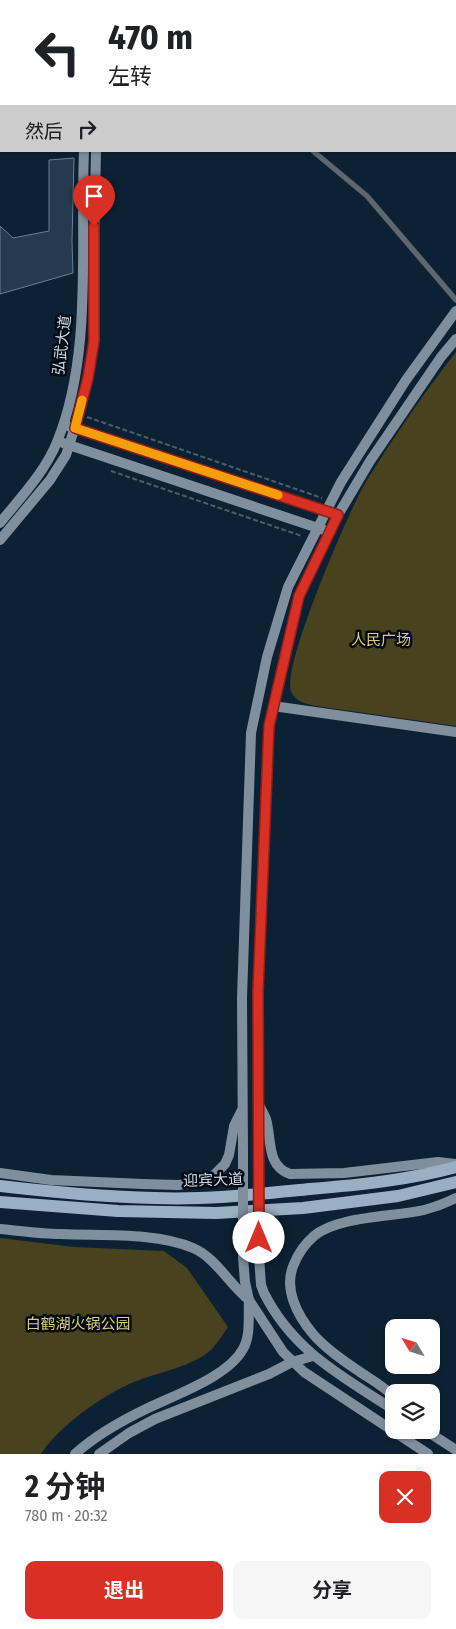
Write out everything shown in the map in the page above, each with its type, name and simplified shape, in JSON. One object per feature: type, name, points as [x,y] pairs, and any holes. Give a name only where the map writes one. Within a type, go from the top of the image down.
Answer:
[{"type":"main road","name":"弘武大道","points":[[0,522],[47,461],[58,441],[71,394],[80,346],[83,288],[84,152]]},
{"type":"main road","name":"弘武大道","points":[[0,540],[50,480],[66,455],[88,378],[94,341],[96,152]]},
{"type":"main road","points":[[75,1454],[92,1439],[219,1373],[243,1349],[247,1336],[249,1300],[243,1257],[242,998],[250,733],[267,657],[288,587],[341,482],[406,380],[456,311]]},
{"type":"main road","points":[[385,1404],[314,1356],[295,1339],[267,1300],[261,1285],[258,1150],[260,942],[269,726],[299,596],[338,515],[370,461],[456,339]]},
{"type":"main road","points":[[63,424],[338,515]]},
{"type":"main road","points":[[58,441],[330,532]]},
{"type":"main road","points":[[273,706],[456,732]]},
{"type":"main road","points":[[258,1102],[266,1120],[273,1158],[283,1171],[290,1174],[344,1173],[438,1162],[456,1166]]},
{"type":"main road","points":[[0,1173],[51,1180],[178,1185],[202,1182],[212,1178],[225,1164],[229,1155],[234,1126],[243,1109]]},
{"type":"main road","name":"迎宾大道","points":[[0,1186],[65,1193],[157,1199],[242,1196],[356,1185],[428,1174],[456,1166]]},
{"type":"main road","name":"迎宾大道","points":[[0,1202],[118,1211],[216,1213],[332,1205],[398,1196],[456,1182]]},
{"type":"main road","points":[[385,1390],[343,1361],[313,1334],[291,1298],[290,1272],[304,1248],[314,1236],[331,1227],[350,1222],[423,1211],[443,1205],[456,1198]]},
{"type":"main road","points":[[0,1229],[135,1237],[168,1241],[194,1248],[208,1259],[249,1300],[271,1335],[292,1362],[304,1372],[428,1454]]},
{"type":"main road","points":[[99,1454],[129,1433],[155,1419],[270,1374],[292,1362],[314,1356]]},
{"type":"main road","points":[[439,1439],[456,1450]]},
{"type":"lane","points":[[314,152],[367,196],[456,300]]},
{"type":"path","points":[[79,414],[331,501]]},
{"type":"path","points":[[111,471],[312,540]]},
{"type":"green space","name":"人民广场","points":[[456,352],[456,726],[316,706],[301,702],[295,698],[291,691],[291,676],[307,620],[333,552],[367,480],[421,398]]},
{"type":"green space","name":"白鹤湖火锅公园","points":[[0,1238],[74,1247],[164,1251],[187,1268],[228,1327],[212,1349],[204,1355],[185,1365],[134,1382],[109,1394],[70,1422],[41,1454],[0,1454]]},
{"type":"building","points":[[74,158],[73,273],[0,294],[0,226],[13,238],[49,231],[49,160]]},
{"type":"slow traffic","points":[[82,400],[75,428],[278,495]]},
{"type":"route","points":[[94,226],[94,341],[88,378],[75,428],[338,515],[299,596],[269,726],[258,991],[259,1238]]}]
